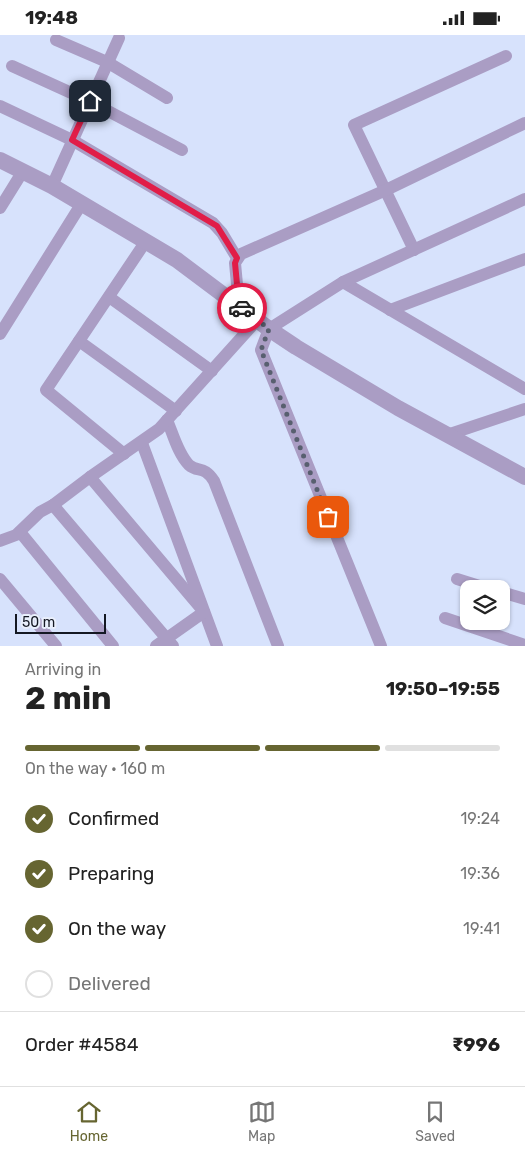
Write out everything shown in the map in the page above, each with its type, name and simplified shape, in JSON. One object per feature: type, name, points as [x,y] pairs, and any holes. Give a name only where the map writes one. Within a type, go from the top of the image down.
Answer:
[{"type":"street","points":[[52,186],[119,39]]},
{"type":"street","points":[[56,40],[107,62],[167,98]]},
{"type":"street","points":[[414,250],[354,125],[506,57]]},
{"type":"street","points":[[12,66],[90,101],[182,150]]},
{"type":"street","points":[[0,106],[72,140],[217,226],[237,258]]},
{"type":"street","points":[[239,306],[235,263],[240,254],[386,190],[525,123]]},
{"type":"street","points":[[0,160],[52,186],[177,260],[296,347],[398,408],[525,477]]},
{"type":"street","points":[[0,208],[24,171]]},
{"type":"street","points":[[0,541],[16,535],[40,512],[53,505],[160,429],[212,371],[264,324],[343,282],[525,199]]},
{"type":"street","points":[[0,334],[82,203]]},
{"type":"street","points":[[124,455],[46,390],[146,241]]},
{"type":"street","points":[[390,310],[525,259]]},
{"type":"street","points":[[343,282],[525,389]]},
{"type":"street","points":[[109,297],[212,371]]},
{"type":"street","points":[[264,324],[261,350],[381,646]]},
{"type":"street","points":[[79,341],[171,416],[185,460],[191,467],[203,469],[209,473],[214,481],[278,646]]},
{"type":"street","points":[[447,435],[525,409]]},
{"type":"street","points":[[142,443],[218,646]]},
{"type":"street","points":[[90,477],[204,612]]},
{"type":"street","points":[[53,505],[165,643],[204,612]]},
{"type":"street","points":[[20,532],[113,646]]},
{"type":"street","points":[[0,579],[56,646]]},
{"type":"street","points":[[510,595],[525,599]]},
{"type":"street","points":[[445,617],[525,645]]},
{"type":"way so far","points":[[242,308],[269,329],[261,350],[328,517]]},
{"type":"route","points":[[90,101],[72,140],[217,226],[237,258],[235,263],[239,306],[242,308]]}]
